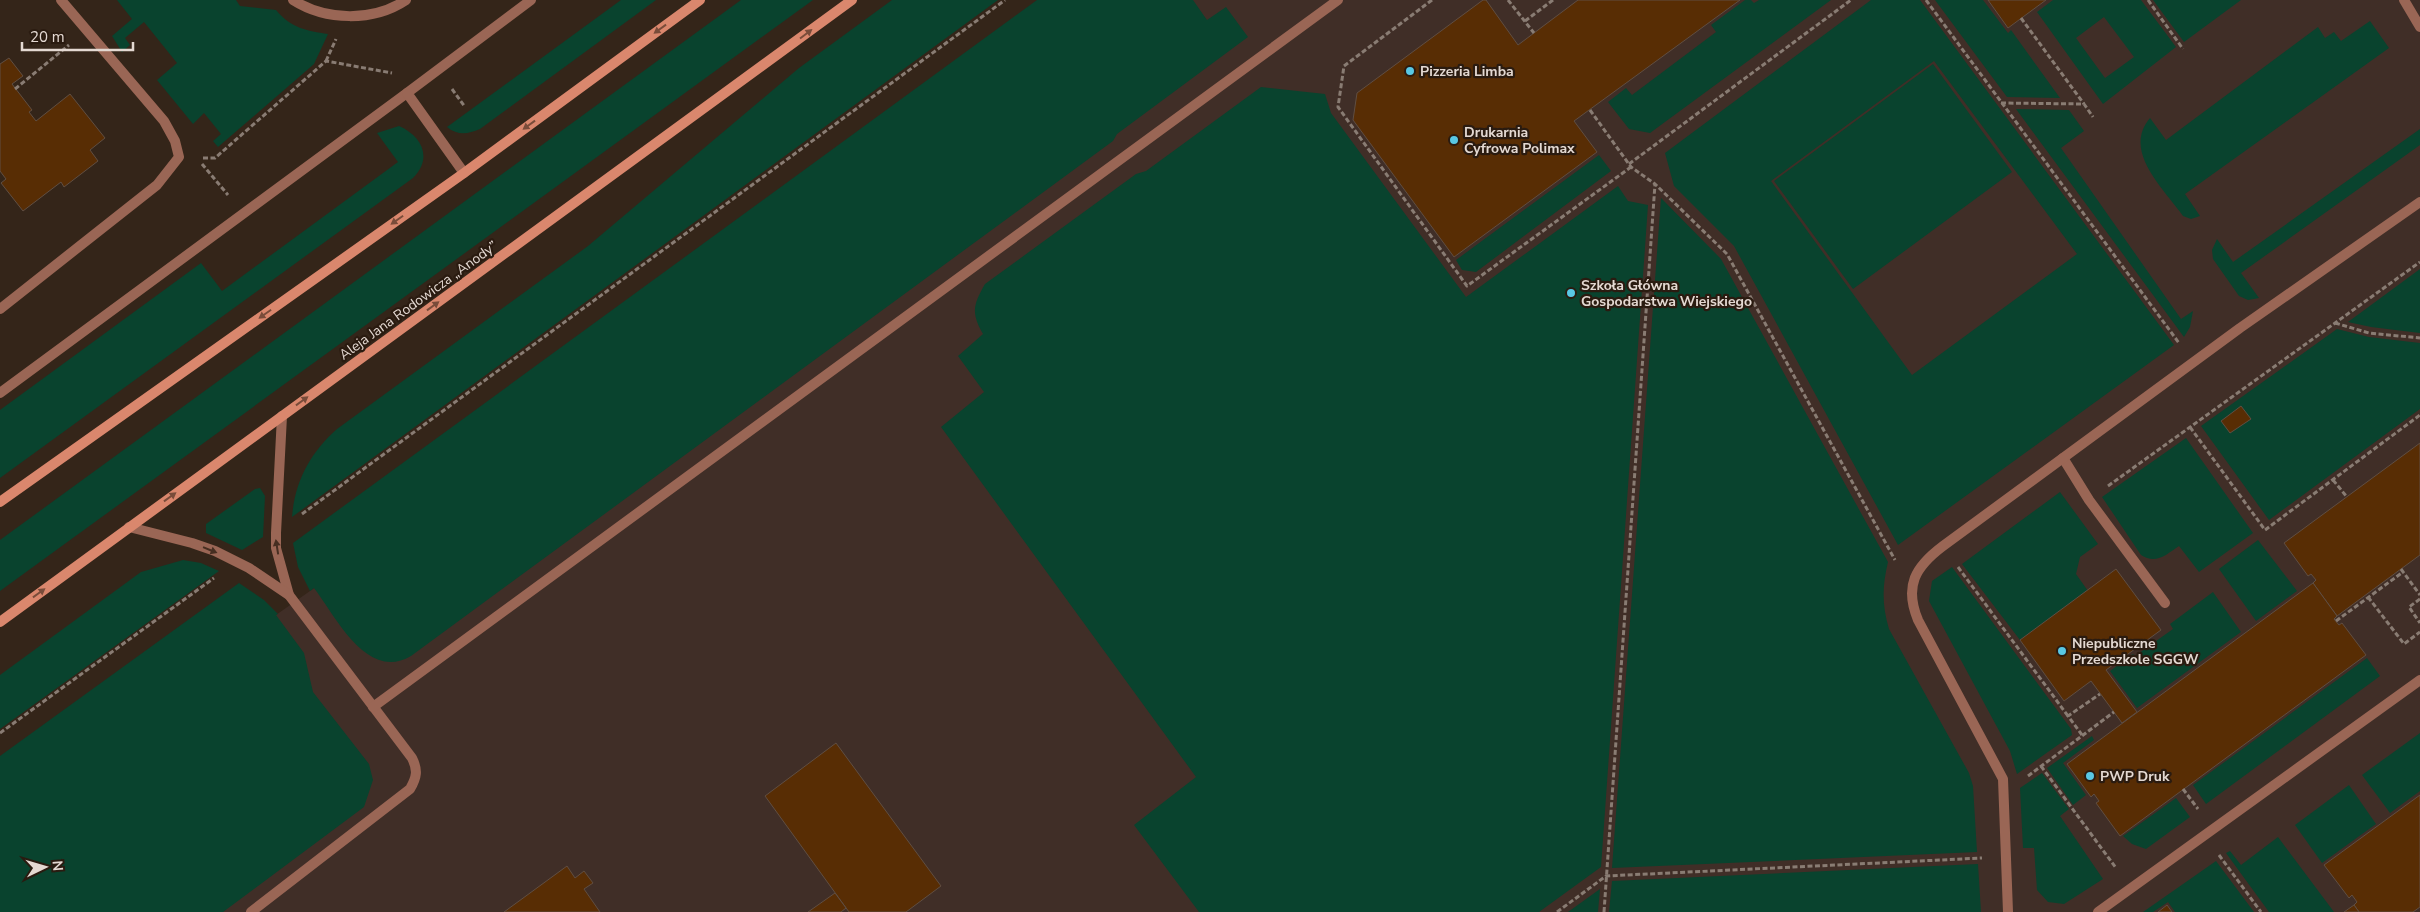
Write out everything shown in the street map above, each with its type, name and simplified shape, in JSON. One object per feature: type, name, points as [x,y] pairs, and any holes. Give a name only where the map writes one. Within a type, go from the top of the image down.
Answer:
[{"type":"main road","points":[[0,502],[464,173],[700,0]]},
{"type":"main road","name":"Aleja Jana Rodowicza „Anody”","points":[[0,622],[852,0]]},
{"type":"street","points":[[0,309],[157,185],[179,157],[175,141],[164,121],[61,0]]},
{"type":"street","points":[[293,0],[317,12],[340,16],[373,13],[406,0]]},
{"type":"street","points":[[0,393],[531,0]]},
{"type":"street","points":[[373,707],[1338,0]]},
{"type":"street","points":[[2404,0],[2420,27]]},
{"type":"street","points":[[407,93],[464,173]]},
{"type":"street","points":[[2008,912],[2003,779],[1918,620],[1912,603],[1911,593],[1916,573],[1921,565],[1943,546],[2240,328],[2420,202]]},
{"type":"street","points":[[282,416],[276,548],[289,595]]},
{"type":"street","points":[[2063,458],[2089,500],[2165,604]]},
{"type":"street","points":[[130,527],[192,543],[236,562],[289,595],[412,758],[417,768],[416,779],[410,789],[251,912]]},
{"type":"street","points":[[2098,912],[2420,680]]},
{"type":"path","points":[[276,533],[1005,0]]},
{"type":"path","points":[[1432,0],[1344,66],[1338,107],[1467,286],[1849,1]]},
{"type":"path","points":[[1508,0],[1534,33]]},
{"type":"path","points":[[1525,21],[1554,0]]},
{"type":"path","points":[[1926,0],[2182,347]]},
{"type":"path","points":[[2148,0],[2183,49]]},
{"type":"path","points":[[2021,18],[2094,117]]},
{"type":"path","points":[[15,89],[87,31]]},
{"type":"path","points":[[243,214],[197,158],[215,158],[326,61],[338,35]]},
{"type":"path","points":[[326,61],[392,73]]},
{"type":"path","points":[[450,85],[465,107]]},
{"type":"path","points":[[2002,103],[2084,104]]},
{"type":"path","points":[[1590,110],[1630,165],[1655,184],[1727,254],[1896,558],[1893,566]]},
{"type":"path","points":[[1604,912],[1655,184]]},
{"type":"path","points":[[2089,500],[2420,262]]},
{"type":"path","points":[[2336,323],[2369,333],[2420,338]]},
{"type":"path","points":[[2190,427],[2265,530],[2420,415]]},
{"type":"path","points":[[2333,480],[2347,497]]},
{"type":"path","points":[[1943,546],[2082,736]]},
{"type":"path","points":[[0,733],[236,562]]},
{"type":"path","points":[[2336,621],[2402,571],[2420,597],[2409,606],[2420,622]]},
{"type":"path","points":[[2368,597],[2404,644],[2420,632]]},
{"type":"path","points":[[2068,716],[2100,694]]},
{"type":"path","points":[[2026,776],[2114,712]]},
{"type":"path","points":[[2041,766],[2120,873]]},
{"type":"path","points":[[2184,789],[2202,814]]},
{"type":"path","points":[[1982,849],[1983,867]]},
{"type":"path","points":[[2218,853],[2261,912]]},
{"type":"path","points":[[1557,912],[1606,876],[1982,858]]},
{"type":"shaded area","name":"Szkoła Główna Gospodarstwa Wiejskiego","points":[[1128,0],[2420,0],[2420,912],[0,912],[0,810],[310,591]]},
{"type":"green space","points":[[117,0],[236,0],[240,6],[276,10],[288,21],[300,28],[328,34],[314,64],[218,147],[213,141],[221,134],[204,113],[193,124],[157,80],[177,63],[144,22],[125,38],[130,45],[122,52],[112,36],[132,19]]},
{"type":"green space","points":[[621,0],[656,0],[480,129],[463,133],[455,132],[447,127]]},
{"type":"green space","points":[[741,0],[813,0],[0,591],[0,540]]},
{"type":"green space","points":[[892,0],[998,0],[292,517],[296,491],[306,468],[319,448],[337,429],[588,246],[799,68]]},
{"type":"green space","points":[[1037,0],[1193,0],[1207,20],[1226,7],[1248,37],[1117,134],[1113,141],[411,656],[395,662],[380,660],[367,654],[354,643],[314,588],[310,591],[298,567],[293,543]]},
{"type":"green space","points":[[1745,0],[1751,0],[1754,3],[1759,0],[1831,0],[1650,133],[1629,129],[1608,102],[1626,88],[1632,95],[1716,32],[1711,25]]},
{"type":"green space","points":[[1871,0],[1920,0],[2174,345],[1898,545],[1734,246],[1674,186],[1665,153]],"holes":[[[1934,61],[2077,254],[1912,375],[1771,181]]]},
{"type":"green space","points":[[1935,0],[1983,0],[2008,33],[2011,30],[2060,98],[2007,97]]},
{"type":"green space","points":[[2053,0],[2141,0],[2176,47],[2103,104],[2037,12]],"holes":[[[2104,17],[2134,57],[2105,78],[2076,38]]]},
{"type":"green space","points":[[2153,0],[2241,0],[2184,42]]},
{"type":"green space","points":[[2370,21],[2389,48],[2185,194],[2200,216],[2191,219],[2183,216],[2148,169],[2143,156],[2141,143],[2143,131],[2150,118],[2166,140],[2318,27],[2325,38],[2334,32],[2341,41]]},
{"type":"green space","points":[[1933,64],[2012,172],[1853,289],[1774,181]]},
{"type":"green space","points":[[1261,87],[1325,94],[1331,113],[1466,297],[1618,186],[1628,201],[1648,205],[1601,867],[1539,912],[1199,912],[1134,825],[1196,777],[941,427],[984,392],[958,356],[983,334],[979,327],[975,309],[985,284],[1136,174],[1146,171]]},
{"type":"green space","points":[[2016,109],[2069,110],[2084,131],[2061,148],[2181,319],[2193,311],[2190,327],[2184,337]]},
{"type":"green space","points":[[399,126],[414,136],[422,148],[422,163],[413,178],[0,478],[0,410],[201,263],[222,291],[398,162],[377,133]]},
{"type":"green space","points":[[2420,129],[2420,145],[2241,273],[2259,298],[2248,300],[2239,296],[2213,259],[2212,250],[2217,239],[2233,262]]},
{"type":"green space","points":[[1599,155],[1611,171],[1476,272],[1462,270],[1456,260]]},
{"type":"green space","points":[[1661,198],[1721,259],[1888,562],[1884,596],[1889,629],[1969,773],[1973,786],[1977,852],[1612,868]]},
{"type":"green space","points":[[2420,269],[2420,333],[2348,322]]},
{"type":"green space","points":[[2337,329],[2369,337],[2420,343],[2420,409],[2269,520],[2201,426]]},
{"type":"green space","points":[[2186,438],[2253,533],[2199,572],[2179,546],[2156,559],[2146,558],[2141,555],[2102,497]]},
{"type":"green space","points":[[260,488],[265,496],[263,537],[242,550],[206,533],[206,524],[255,489]]},
{"type":"green space","points":[[2060,492],[2098,544],[2080,557],[2076,574],[2088,591],[2020,640],[1962,564]]},
{"type":"green space","points":[[2258,540],[2297,591],[2256,621],[2219,569]]},
{"type":"green space","points":[[183,560],[201,563],[219,571],[0,729],[0,675],[141,572]]},
{"type":"green space","points":[[1952,567],[2071,729],[2072,735],[2017,774],[2010,751],[1929,601],[1932,581]]},
{"type":"green space","points":[[239,583],[264,600],[278,614],[276,615],[304,653],[313,692],[369,764],[373,780],[364,807],[223,912],[0,912],[0,756]]},
{"type":"green space","points":[[2213,592],[2241,632],[2137,708],[2110,671],[2173,629],[2170,624]]},
{"type":"green space","points":[[2367,658],[2380,676],[2206,804],[2193,785]]},
{"type":"green space","points":[[2420,733],[2420,791],[2390,813],[2362,775]]},
{"type":"green space","points":[[2092,736],[2094,740],[2063,763],[2086,795],[2073,805],[2047,768]]},
{"type":"green space","points":[[2042,773],[2069,809],[2060,816],[2103,879],[2064,904],[2048,902],[2037,890],[2034,848],[2023,848],[2020,788]]},
{"type":"green space","points":[[2349,785],[2376,824],[2322,863],[2295,825]]},
{"type":"green space","points":[[2176,798],[2190,817],[2146,849],[2132,844],[2123,836]]},
{"type":"green space","points":[[2278,837],[2334,912],[2269,912],[2226,853],[2230,851],[2241,865]]},
{"type":"green space","points":[[2216,861],[2254,912],[2175,912],[2168,902],[2153,912],[2143,912]]},
{"type":"green space","points":[[1978,864],[1981,912],[1609,912],[1612,881]]},
{"type":"green space","points":[[1600,889],[1598,912],[1568,912]]},
{"type":"building","points":[[1483,0],[1486,0],[1518,45],[1578,0],[1740,0],[1574,121],[1597,152],[1454,257],[1353,120],[1357,93]]},
{"type":"building","points":[[1988,0],[2046,0],[2008,28]]},
{"type":"building","points":[[9,58],[23,76],[12,84],[32,110],[29,112],[36,121],[70,94],[105,138],[90,150],[98,161],[64,187],[61,182],[23,211],[1,183],[6,179],[0,171],[0,64]]},
{"type":"building","points":[[2241,406],[2251,419],[2230,433],[2221,421]]},
{"type":"building","points":[[2420,443],[2420,555],[2337,616],[2313,583],[2316,580],[2311,574],[2308,576],[2284,543]]},
{"type":"building","points":[[2116,569],[2161,630],[2106,670],[2137,712],[2122,723],[2091,681],[2064,701],[2020,640]]},
{"type":"building","points":[[2313,583],[2337,616],[2334,619],[2339,625],[2342,623],[2366,655],[2120,836],[2096,803],[2099,801],[2094,794],[2091,797],[2067,764]]},
{"type":"building","points":[[836,743],[941,886],[906,912],[849,912],[765,796]]},
{"type":"building","points":[[2420,795],[2420,907],[2413,912],[2359,912],[2354,905],[2357,902],[2352,895],[2349,898],[2324,865]]},
{"type":"building","points":[[567,866],[575,878],[584,871],[593,883],[584,889],[600,912],[504,912]]},
{"type":"building","points":[[835,893],[846,908],[841,912],[808,912]]},
{"type":"building","points":[[2167,905],[2172,912],[2158,912]]},
{"type":"building","points":[[2354,905],[2359,912],[2344,912]]},
{"type":"place","name":"Pizzeria Limba","points":[[1410,71]]},
{"type":"place","name":"Drukarnia Cyfrowa Polimax","points":[[1454,140]]},
{"type":"place","name":"Szkoła Główna Gospodarstwa Wiejskiego","points":[[1571,293]]},
{"type":"place","name":"Niepubliczne Przedszkole SGGW","points":[[2062,651]]},
{"type":"place","name":"PWP Druk","points":[[2090,776]]}]
